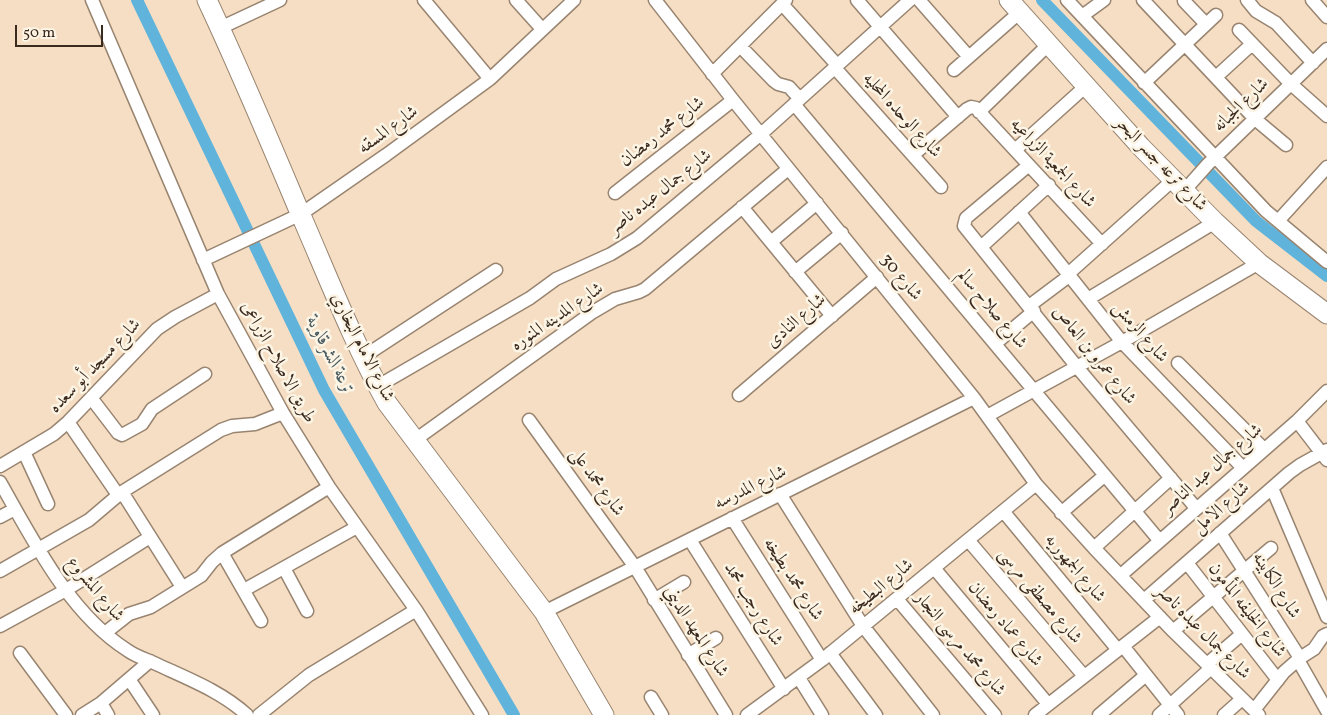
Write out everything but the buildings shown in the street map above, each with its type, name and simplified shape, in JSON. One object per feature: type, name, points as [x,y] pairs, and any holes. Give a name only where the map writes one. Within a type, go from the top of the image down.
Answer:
[{"type":"street","name":"طريق الاصلاح الزراعى","points":[[92,0],[218,294],[284,413],[329,487],[416,610],[482,715]]},
{"type":"street","name":"شارع الامام البخاري","points":[[207,0],[220,28],[294,218],[326,276],[363,357],[387,403],[544,612],[604,715]]},
{"type":"street","points":[[220,28],[280,0]]},
{"type":"street","points":[[424,0],[490,79]]},
{"type":"street","points":[[516,0],[542,29]]},
{"type":"street","name":"شارع المسقه","points":[[204,260],[294,218],[386,155],[490,79],[574,0]]},
{"type":"street","name":"شارع 30","points":[[655,0],[788,169],[842,233],[974,398],[1036,484],[1121,575]]},
{"type":"street","points":[[857,0],[958,117]]},
{"type":"street","name":"شارع جمال عبده ناصر","points":[[378,386],[530,298],[556,279],[624,247],[637,238],[761,134],[910,0]]},
{"type":"street","points":[[920,0],[969,57]]},
{"type":"street","points":[[1067,0],[1144,83],[1212,161],[1266,211],[1327,262]]},
{"type":"street","points":[[1082,16],[1104,0]]},
{"type":"street","points":[[1248,0],[1256,11],[1276,23],[1313,63]]},
{"type":"street","points":[[1312,0],[1327,17]]},
{"type":"street","points":[[1147,1],[1216,78],[1255,118],[1286,145]]},
{"type":"street","points":[[1184,1],[1206,24]]},
{"type":"street","points":[[712,74],[784,2]]},
{"type":"street","name":"شارع الوحده المحليه","points":[[784,2],[836,67],[941,187]]},
{"type":"street","points":[[954,70],[969,57],[1015,6]]},
{"type":"street","name":"شارع ترعه جسر البحر","points":[[1015,6],[1141,147],[1183,184],[1215,222],[1260,263],[1327,314]]},
{"type":"street","points":[[1144,83],[1216,15]]},
{"type":"street","points":[[1238,30],[1291,84],[1327,116]]},
{"type":"street","points":[[913,155],[969,108],[978,110],[1049,44]]},
{"type":"street","points":[[1216,78],[1252,44]]},
{"type":"street","name":"شارع صلاح سالم","points":[[740,46],[774,81],[782,86],[789,87],[797,102],[1104,476],[1159,540]]},
{"type":"street","name":"شارع الجبانه","points":[[1183,184],[1212,161],[1326,52]]},
{"type":"street","points":[[1015,150],[1086,86]]},
{"type":"street","name":"شارع محمد رمضان","points":[[615,193],[733,100]]},
{"type":"street","name":"شارع الجمعية الزراعيه","points":[[978,110],[1102,244]]},
{"type":"street","name":"شارع عمرو بن العاص","points":[[1029,164],[966,218],[964,226],[1078,367],[1196,508]]},
{"type":"street","points":[[1278,221],[1327,167]]},
{"type":"street","name":"شارع المدينه المنوره","points":[[415,440],[593,312],[626,295],[633,295],[645,289],[788,169]]},
{"type":"street","points":[[996,343],[1102,244],[1183,184]]},
{"type":"street","points":[[981,247],[1049,185]]},
{"type":"street","points":[[771,242],[817,203]]},
{"type":"street","points":[[742,207],[832,316]]},
{"type":"street","name":"شارع الرمش","points":[[1019,212],[1122,342],[1243,468]]},
{"type":"street","points":[[1088,299],[1215,222]]},
{"type":"street","points":[[795,272],[842,233]]},
{"type":"street","points":[[987,416],[1078,367],[1260,263]]},
{"type":"street","points":[[363,357],[496,270]]},
{"type":"street","name":"شارع النادى","points":[[739,395],[877,277]]},
{"type":"street","name":"شارع مسجد أبو سعده","points":[[0,466],[54,434],[68,422],[157,329],[218,294]]},
{"type":"street","points":[[1178,363],[1264,449]]},
{"type":"street","points":[[92,399],[118,433],[122,435],[142,424],[152,409],[206,374]]},
{"type":"street","name":"شارع جمال عبد الناصر","points":[[1121,575],[1297,421],[1327,391]]},
{"type":"street","name":"شارع المدرسه","points":[[544,612],[974,398]]},
{"type":"street","points":[[0,571],[89,520],[120,493],[221,430],[232,426],[255,424],[284,413]]},
{"type":"street","name":"شارع محمد على","points":[[529,420],[635,567]]},
{"type":"street","points":[[1297,421],[1325,455]]},
{"type":"street","points":[[68,422],[120,493],[182,587]]},
{"type":"street","points":[[24,452],[48,504]]},
{"type":"street","name":"شارع الامل","points":[[1144,600],[1300,465],[1325,455]]},
{"type":"street","points":[[1061,512],[1104,476]]},
{"type":"street","points":[[1094,548],[1171,478]]},
{"type":"street","name":"شارع المشروع","points":[[0,482],[39,550],[66,590],[105,633],[128,651],[226,698],[247,715]]},
{"type":"street","name":"شارع البطيخه","points":[[747,715],[826,657],[1036,484]]},
{"type":"street","points":[[105,633],[129,614],[151,606],[201,576],[222,553],[329,487]]},
{"type":"street","points":[[1272,488],[1327,618]]},
{"type":"street","points":[[780,494],[863,626],[933,715]]},
{"type":"street","points":[[0,517],[16,509]]},
{"type":"street","name":"شارع الجمهوريه","points":[[1003,511],[1120,648],[1146,675],[1178,715]]},
{"type":"street","name":"شارع محمد بطيخه","points":[[732,518],[826,657],[876,715]]},
{"type":"street","points":[[244,590],[357,527]]},
{"type":"street","name":"شارع الكابينه","points":[[1220,533],[1299,659],[1327,711]]},
{"type":"street","points":[[0,626],[66,590],[150,537]]},
{"type":"street","name":"شارع رجب محمد","points":[[690,540],[784,689]]},
{"type":"street","name":"شارع مصطفى مرسى","points":[[968,540],[1084,676]]},
{"type":"street","points":[[1173,631],[1271,548]]},
{"type":"street","points":[[222,553],[261,621]]},
{"type":"street","name":"شارع الخليفه المأمون","points":[[1187,563],[1278,680]]},
{"type":"street","name":"شارع المعهد الديني","points":[[635,567],[726,715]]},
{"type":"street","points":[[284,568],[307,611]]},
{"type":"street","name":"شارع عماد رمضان","points":[[934,568],[1048,704]]},
{"type":"street","name":"شارع جمال عبده ناصر","points":[[1121,575],[1173,631],[1256,712]]},
{"type":"street","points":[[654,600],[684,582]]},
{"type":"street","name":"شارع محمد مرسى النجار","points":[[897,598],[995,715]]},
{"type":"street","points":[[259,715],[309,675],[416,610]]},
{"type":"street","points":[[1035,715],[1160,616]]},
{"type":"street","points":[[1159,715],[1242,634]]},
{"type":"street","points":[[1256,712],[1278,680],[1299,659],[1314,649],[1327,634]]},
{"type":"street","points":[[688,654],[716,638]]},
{"type":"street","points":[[20,653],[66,715]]},
{"type":"street","points":[[82,715],[101,703],[150,661]]},
{"type":"street","points":[[1099,715],[1146,675]]},
{"type":"street","points":[[799,678],[822,715]]},
{"type":"street","points":[[130,679],[153,715]]},
{"type":"street","points":[[651,697],[662,715]]},
{"type":"street","points":[[1224,715],[1242,699]]},
{"type":"street","points":[[101,703],[108,715]]},
{"type":"waterway","name":"ترعة الشرقاوية","points":[[137,0],[324,390],[514,715]]},
{"type":"waterway","points":[[1042,0],[1256,221],[1327,276]]}]
